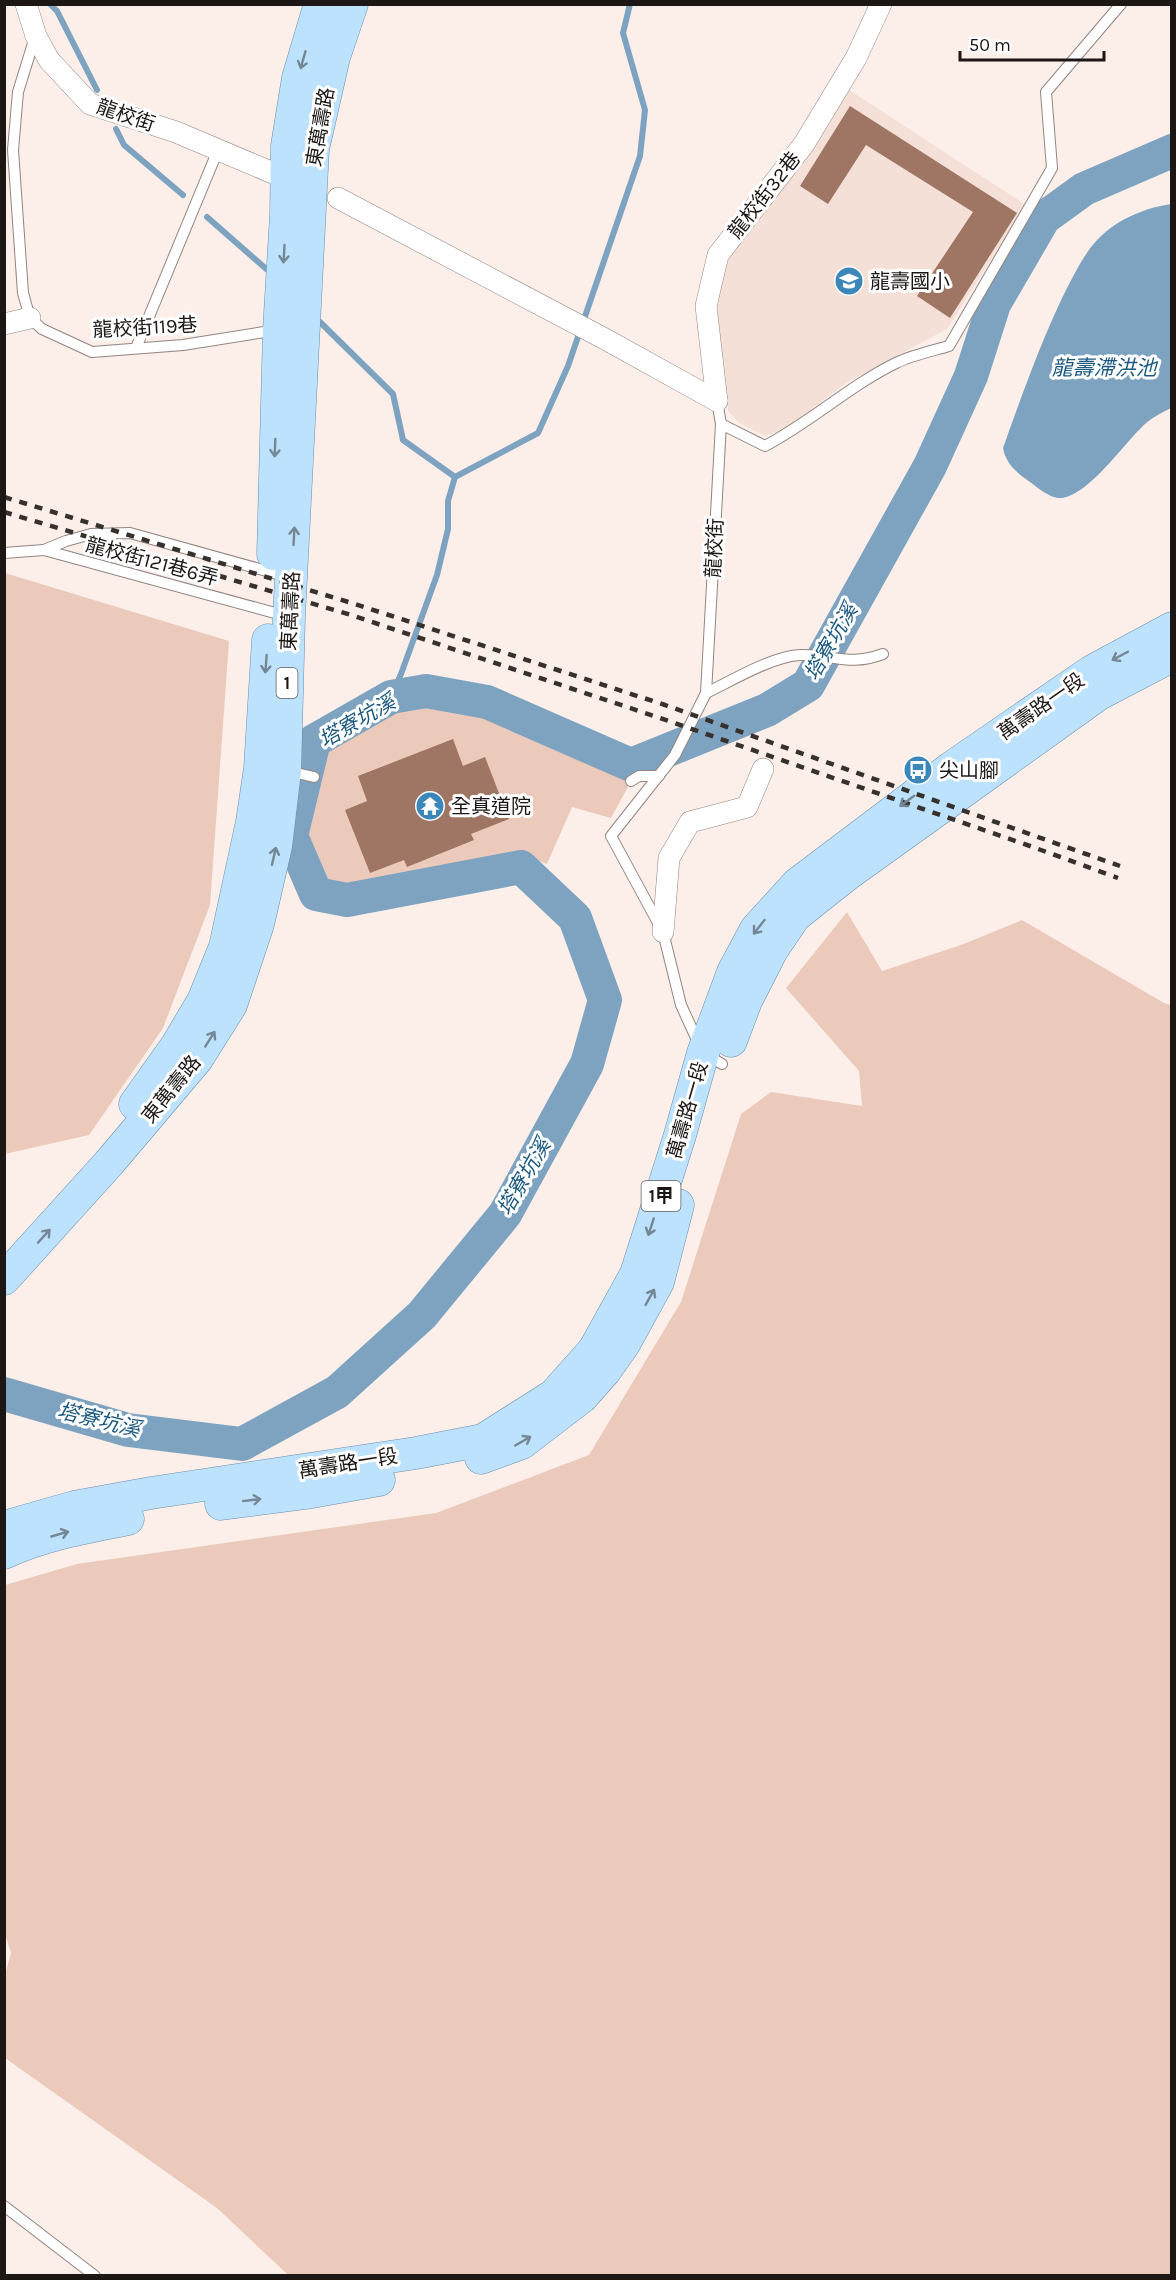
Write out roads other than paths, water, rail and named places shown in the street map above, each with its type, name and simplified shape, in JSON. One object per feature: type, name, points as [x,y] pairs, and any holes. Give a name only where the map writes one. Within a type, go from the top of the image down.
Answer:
[{"type":"main road","name":"東萬壽路","points":[[292,329],[286,215],[286,146],[298,78],[320,4]]},
{"type":"main road","name":"東萬壽路","points":[[4,1279],[110,1163],[197,1059],[231,1005],[258,924],[274,858],[286,772],[279,614],[292,329],[313,149],[334,57],[352,4]]},
{"type":"main road","name":"萬壽路一段","points":[[4,1553],[21,1545],[81,1528],[187,1508],[306,1493],[466,1464],[522,1443],[582,1397],[605,1371],[624,1344],[658,1282],[699,1127],[733,972],[756,929],[796,884],[952,767],[1092,671],[1172,628]]},
{"type":"main road","name":"萬壽路一段","points":[[4,1527],[65,1509],[107,1501],[405,1455],[483,1440],[554,1395],[594,1350],[636,1274],[681,1135],[713,1058],[772,950],[795,916],[848,874],[1099,694],[1172,656]]},
{"type":"main road","name":"東萬壽路","points":[[4,1246],[139,1099],[177,1045],[203,1001],[225,947],[250,834],[286,772]]},
{"type":"street","name":"龍校街","points":[[26,4],[36,36],[50,60],[90,104],[176,132],[273,173]]},
{"type":"street","name":"龍校街32巷","points":[[717,401],[706,306],[718,255],[804,144],[855,58],[881,4]]},
{"type":"street","points":[[338,198],[717,401]]},
{"type":"street","points":[[4,324],[30,318]]},
{"type":"street","points":[[663,932],[669,858],[690,822],[747,807],[763,769]]},
{"type":"lane","points":[[721,424],[765,446],[779,439],[840,396],[897,362],[949,346],[1052,168],[1046,92],[1121,4]]},
{"type":"lane","points":[[30,318],[23,293],[13,150],[18,92],[36,36]]},
{"type":"lane","points":[[136,348],[218,150]]},
{"type":"lane","name":"龍校街119巷","points":[[30,318],[42,329],[92,351],[183,345],[292,329]]},
{"type":"lane","name":"龍校街","points":[[713,1058],[681,1005],[663,932],[611,836],[675,755],[705,693],[721,424],[717,401]]},
{"type":"lane","points":[[44,550],[90,534],[130,533],[282,576]]},
{"type":"lane","name":"龍校街121巷6弄","points":[[4,553],[44,550],[279,614]]},
{"type":"lane","points":[[705,693],[783,657],[801,655],[855,661],[883,654]]},
{"type":"lane","points":[[631,781],[639,776],[659,776]]},
{"type":"lane","points":[[4,2206],[95,2276]]},
{"type":"water","name":"龍壽滯洪池","points":[[1171,204],[1171,408],[1144,425],[1103,470],[1080,490],[1069,496],[1058,498],[1051,496],[1017,472],[1009,463],[1003,448],[1039,351],[1064,294],[1083,259],[1101,236],[1130,216]]},
{"type":"waterway","points":[[50,4],[57,11],[97,90]]},
{"type":"waterway","points":[[391,697],[437,575],[448,529],[448,501],[455,477],[538,433],[568,366],[640,156],[645,110],[623,33],[630,4]]},
{"type":"waterway","points":[[116,129],[124,145],[183,195]]},
{"type":"waterway","name":"塔寮坑溪","points":[[4,1394],[128,1430],[242,1444],[337,1392],[422,1315],[505,1214],[587,1064],[605,1000],[575,918],[521,867],[347,900],[316,894],[291,836],[314,741],[391,697],[426,691],[487,702],[631,765],[767,710],[808,685],[930,466],[971,376],[994,304],[1044,218],[1084,189],[1172,151]]},
{"type":"waterway","points":[[207,217],[272,274]]},
{"type":"waterway","points":[[320,322],[393,394],[403,440],[455,477]]},
{"type":"railway","points":[[4,497],[355,604],[665,705],[1120,866]]},
{"type":"railway","points":[[4,512],[351,615],[660,718],[1118,878]]},
{"type":"place","name":"龍壽國小","points":[[849,281]]},
{"type":"place","name":"尖山腳","points":[[918,770]]},
{"type":"place","name":"全真道院","points":[[430,806]]}]
